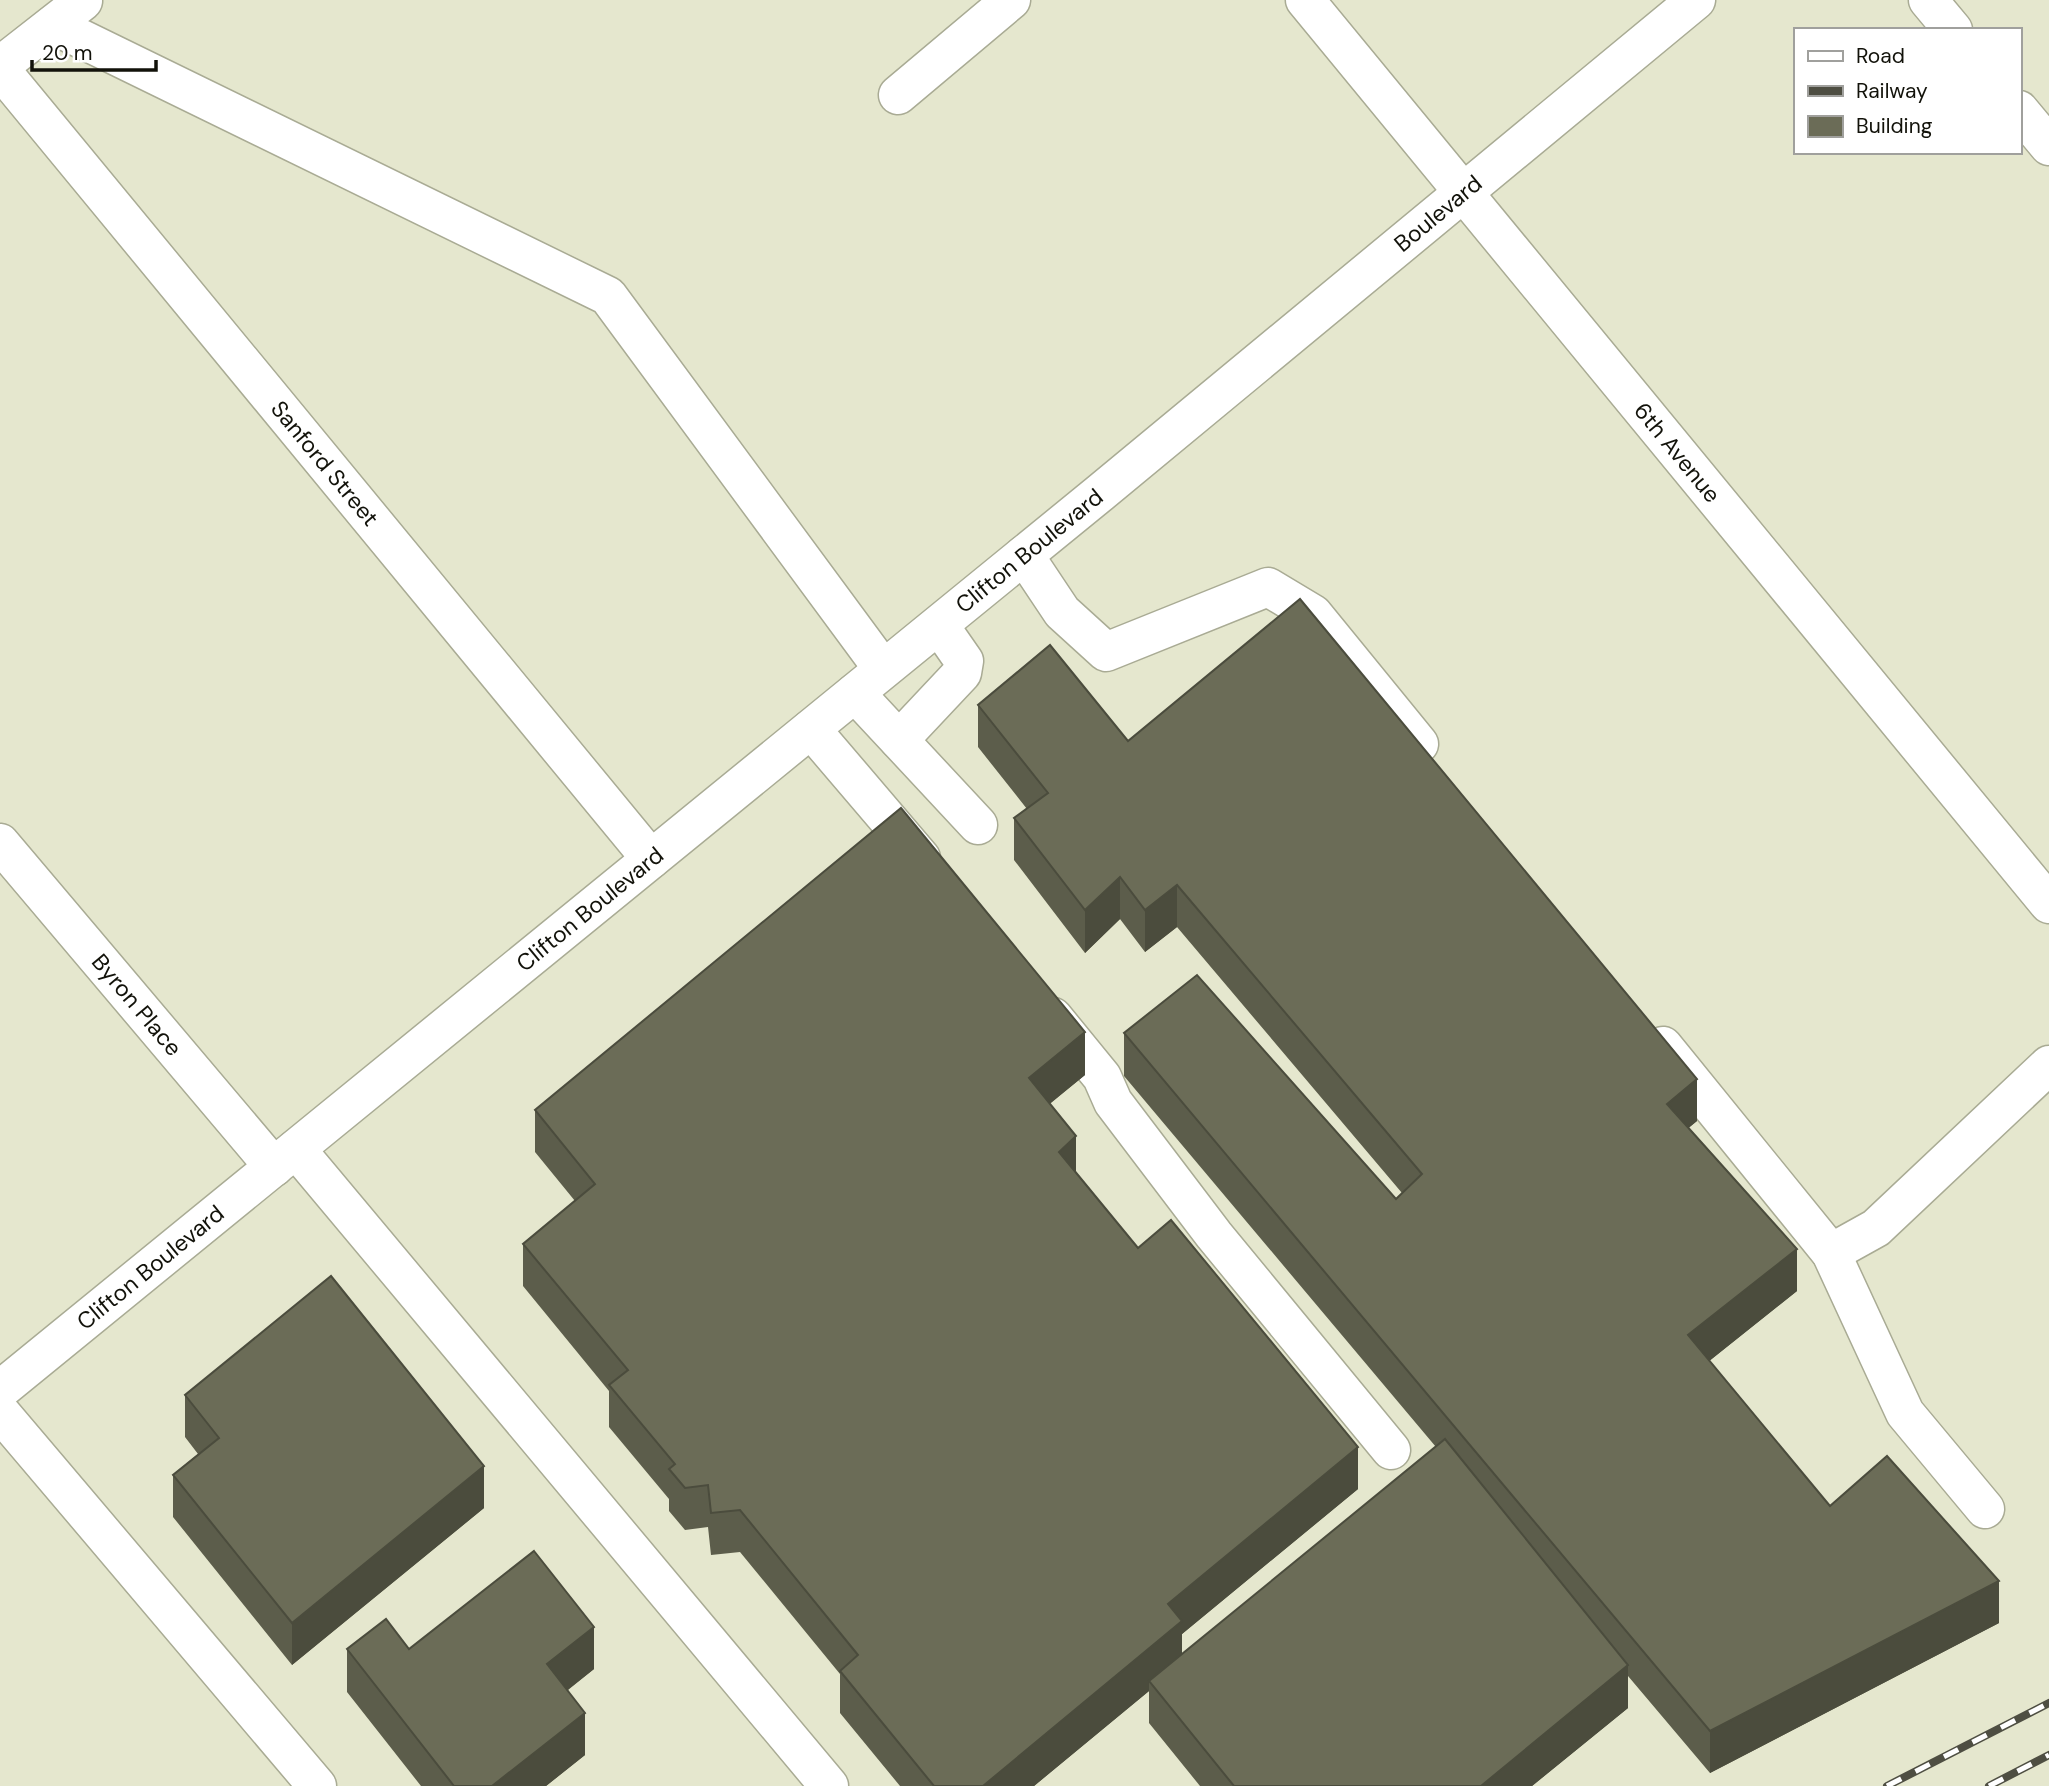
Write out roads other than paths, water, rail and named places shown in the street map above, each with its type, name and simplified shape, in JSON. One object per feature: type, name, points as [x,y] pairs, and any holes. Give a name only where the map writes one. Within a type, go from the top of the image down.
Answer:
[{"type":"street","points":[[898,94],[1011,0]]},
{"type":"street","name":"6th Avenue","points":[[1306,0],[2049,904]]},
{"type":"street","name":"Boulevard","points":[[1179,428],[1696,0]]},
{"type":"street","points":[[1928,0],[1951,28]]},
{"type":"street","points":[[0,67],[83,1]]},
{"type":"street","points":[[53,25],[608,296],[869,681],[899,740],[978,825]]},
{"type":"street","name":"Sanford Street","points":[[0,67],[651,859]]},
{"type":"street","points":[[2021,112],[2049,146]]},
{"type":"street","name":"Clifton Boulevard","points":[[0,1390],[1179,428]]},
{"type":"street","points":[[1024,555],[1062,612],[1106,652],[1268,587],[1314,614],[1444,775]]},
{"type":"street","points":[[899,740],[962,673],[964,661],[939,625]]},
{"type":"street","points":[[811,729],[946,887]]},
{"type":"street","name":"Byron Place","points":[[0,844],[285,1158],[829,1786]]},
{"type":"street","points":[[1033,993],[1102,1077],[1113,1102],[1214,1235],[1391,1450]]},
{"type":"street","points":[[1644,1022],[1831,1253],[1905,1413],[1985,1509]]},
{"type":"street","points":[[1831,1253],[1876,1228],[2049,1065]]},
{"type":"street","points":[[0,1412],[317,1786]]},
{"type":"railway","points":[[1887,1786],[2049,1703]]},
{"type":"railway","points":[[1989,1786],[2049,1755]]}]
